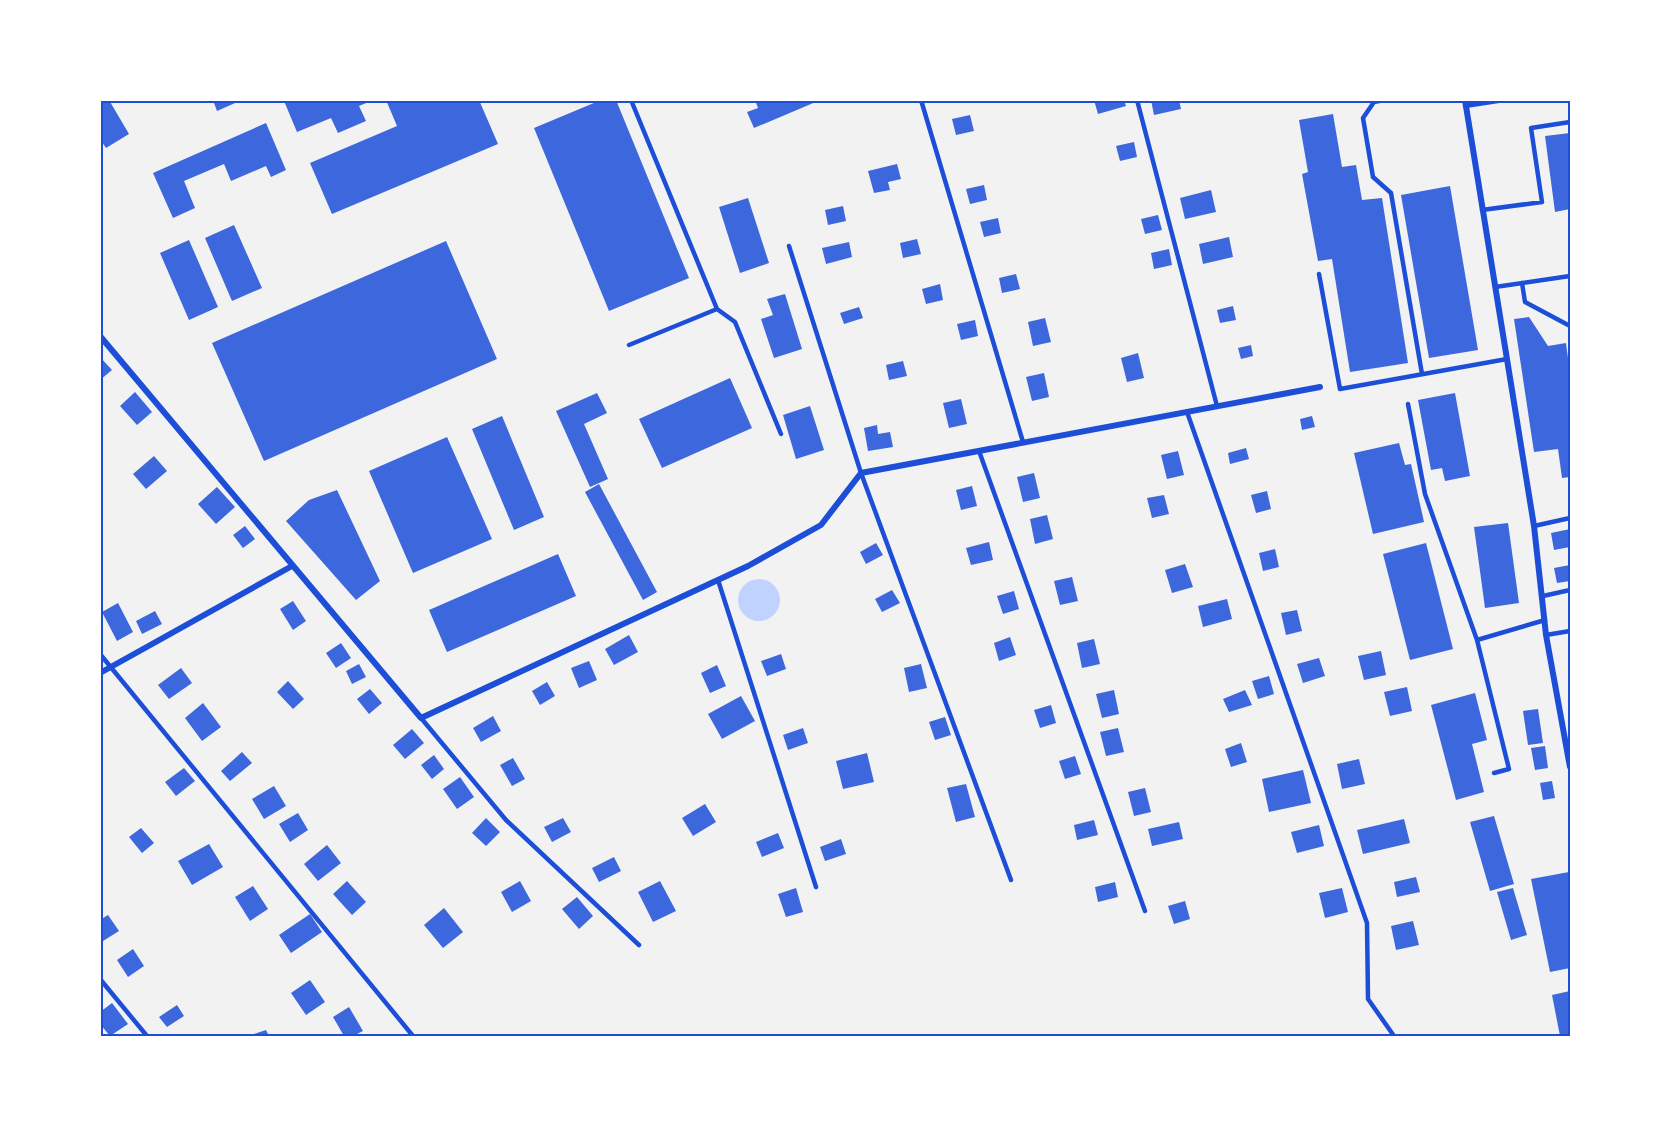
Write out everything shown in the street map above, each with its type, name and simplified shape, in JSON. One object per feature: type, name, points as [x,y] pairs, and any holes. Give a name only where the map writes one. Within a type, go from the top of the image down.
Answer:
[{"type":"street","points":[[1465,103],[1534,526],[1546,635],[1570,767]]},
{"type":"street","points":[[100,336],[421,718],[717,580],[821,525],[861,473],[1320,387]]},
{"type":"street","points":[[100,672],[292,566]]},
{"type":"lane","points":[[631,100],[717,309],[735,322],[781,434]]},
{"type":"lane","points":[[921,100],[1023,442]]},
{"type":"lane","points":[[1137,100],[1217,406]]},
{"type":"lane","points":[[1384,100],[1374,102],[1363,118],[1373,177],[1390,193],[1422,374]]},
{"type":"lane","points":[[1465,103],[1504,100]]},
{"type":"lane","points":[[1482,210],[1542,202],[1531,128],[1570,122]]},
{"type":"lane","points":[[789,246],[861,473],[1011,880]]},
{"type":"lane","points":[[1319,274],[1340,389],[1507,359]]},
{"type":"lane","points":[[1495,287],[1570,276]]},
{"type":"lane","points":[[1522,283],[1525,302],[1570,326]]},
{"type":"lane","points":[[629,345],[717,309]]},
{"type":"lane","points":[[1408,404],[1425,494],[1477,640],[1509,769],[1494,773]]},
{"type":"lane","points":[[1187,412],[1367,923],[1368,999],[1394,1036]]},
{"type":"lane","points":[[979,450],[1144,911]]},
{"type":"lane","points":[[1534,526],[1570,518]]},
{"type":"lane","points":[[717,580],[816,887]]},
{"type":"lane","points":[[1543,596],[1570,590]]},
{"type":"lane","points":[[1477,640],[1545,620]]},
{"type":"lane","points":[[1546,635],[1570,631]]},
{"type":"lane","points":[[100,654],[413,1036]]},
{"type":"lane","points":[[421,718],[506,820],[639,945]]},
{"type":"lane","points":[[100,979],[147,1036]]},
{"type":"water","points":[[759,579],[774,585],[780,600],[774,615],[759,621],[744,615],[738,600],[744,585]]},
{"type":"building","points":[[100,100],[109,100],[129,134],[106,148],[100,139]]},
{"type":"building","points":[[213,100],[242,100],[217,111]]},
{"type":"building","points":[[386,100],[450,100],[451,103],[479,100],[498,144],[332,214],[310,163],[397,126]]},
{"type":"building","points":[[601,100],[616,100],[689,278],[609,311],[534,128]]},
{"type":"building","points":[[755,100],[818,101],[754,128],[747,112],[758,108]]},
{"type":"building","points":[[1094,100],[1124,100],[1126,106],[1098,114]]},
{"type":"building","points":[[1151,100],[1179,100],[1181,109],[1154,115]]},
{"type":"building","points":[[284,101],[371,101],[359,106],[366,121],[338,133],[331,118],[297,132]]},
{"type":"building","points":[[1333,114],[1342,167],[1356,165],[1362,200],[1382,198],[1408,363],[1350,372],[1332,259],[1318,261],[1302,174],[1308,172],[1299,120]]},
{"type":"building","points":[[970,115],[974,131],[956,135],[952,119]]},
{"type":"building","points":[[266,123],[286,170],[271,177],[266,166],[231,181],[224,164],[184,181],[195,208],[173,218],[153,173]]},
{"type":"building","points":[[1570,133],[1570,209],[1555,212],[1545,136]]},
{"type":"building","points":[[1134,142],[1137,157],[1120,161],[1116,146]]},
{"type":"building","points":[[897,164],[901,179],[888,182],[890,190],[874,193],[868,171]]},
{"type":"building","points":[[984,185],[987,200],[970,204],[966,189]]},
{"type":"building","points":[[1450,186],[1478,350],[1429,358],[1401,195]]},
{"type":"building","points":[[1211,190],[1216,212],[1185,219],[1180,198]]},
{"type":"building","points":[[748,198],[769,263],[740,273],[719,207]]},
{"type":"building","points":[[843,206],[846,221],[828,225],[825,210]]},
{"type":"building","points":[[1158,215],[1162,230],[1145,234],[1141,219]]},
{"type":"building","points":[[998,218],[1001,233],[984,237],[980,222]]},
{"type":"building","points":[[234,225],[262,288],[232,301],[205,238]]},
{"type":"building","points":[[1229,237],[1233,257],[1203,264],[1199,244]]},
{"type":"building","points":[[917,239],[921,254],[903,258],[900,243]]},
{"type":"building","points":[[189,240],[218,307],[189,320],[160,253]]},
{"type":"building","points":[[446,241],[497,359],[264,461],[212,343]]},
{"type":"building","points":[[849,242],[852,257],[826,264],[822,248]]},
{"type":"building","points":[[1169,249],[1172,265],[1154,269],[1151,253]]},
{"type":"building","points":[[1016,274],[1020,289],[1002,293],[999,278]]},
{"type":"building","points":[[940,284],[943,300],[926,304],[922,289]]},
{"type":"building","points":[[785,294],[802,349],[774,358],[761,319],[773,315],[767,299]]},
{"type":"building","points":[[1233,306],[1236,320],[1220,323],[1217,310]]},
{"type":"building","points":[[859,307],[863,318],[844,324],[840,313]]},
{"type":"building","points":[[1529,317],[1548,346],[1566,343],[1570,373],[1570,477],[1562,478],[1558,449],[1534,452],[1514,319]]},
{"type":"building","points":[[1045,318],[1051,342],[1033,346],[1028,322]]},
{"type":"building","points":[[975,320],[978,336],[961,340],[957,324]]},
{"type":"building","points":[[1251,345],[1253,356],[1241,359],[1238,348]]},
{"type":"building","points":[[1138,353],[1144,378],[1127,382],[1121,358]]},
{"type":"building","points":[[100,357],[112,370],[100,380]]},
{"type":"building","points":[[903,361],[907,376],[889,380],[886,365]]},
{"type":"building","points":[[1044,373],[1049,397],[1032,401],[1026,377]]},
{"type":"building","points":[[730,378],[752,428],[662,468],[639,419]]},
{"type":"building","points":[[135,392],[152,412],[137,425],[120,406]]},
{"type":"building","points":[[597,393],[607,413],[584,424],[608,479],[590,487],[556,411]]},
{"type":"building","points":[[1455,393],[1470,476],[1445,481],[1442,468],[1431,470],[1418,400]]},
{"type":"building","points":[[961,399],[967,424],[949,428],[943,403]]},
{"type":"building","points":[[810,406],[824,450],[796,459],[783,415]]},
{"type":"building","points":[[502,416],[544,517],[514,530],[472,429]]},
{"type":"building","points":[[1312,416],[1315,427],[1302,430],[1300,419]]},
{"type":"building","points":[[877,425],[878,434],[890,432],[893,447],[868,451],[864,428]]},
{"type":"building","points":[[447,437],[492,539],[413,573],[369,471]]},
{"type":"building","points":[[1399,443],[1405,465],[1411,464],[1424,522],[1373,534],[1354,453]]},
{"type":"building","points":[[1246,448],[1249,459],[1230,464],[1228,453]]},
{"type":"building","points":[[1178,451],[1184,475],[1167,479],[1161,455]]},
{"type":"building","points":[[154,456],[167,471],[146,489],[133,474]]},
{"type":"building","points":[[1034,473],[1040,498],[1023,502],[1017,477]]},
{"type":"building","points":[[599,484],[657,592],[643,600],[585,492]]},
{"type":"building","points":[[972,486],[977,506],[961,510],[956,490]]},
{"type":"building","points":[[217,487],[235,507],[216,524],[198,504]]},
{"type":"building","points":[[337,490],[380,581],[356,600],[286,521],[309,500]]},
{"type":"building","points":[[1267,491],[1271,509],[1256,513],[1251,495]]},
{"type":"building","points":[[1164,495],[1169,514],[1152,518],[1147,498]]},
{"type":"building","points":[[1047,515],[1053,539],[1035,544],[1030,519]]},
{"type":"building","points":[[1508,523],[1519,603],[1485,608],[1474,527]]},
{"type":"building","points":[[245,526],[255,539],[243,548],[233,535]]},
{"type":"building","points":[[1570,529],[1570,547],[1554,550],[1551,533]]},
{"type":"building","points":[[989,542],[993,560],[971,565],[966,548]]},
{"type":"building","points":[[876,543],[883,555],[866,564],[860,552]]},
{"type":"building","points":[[1426,543],[1453,649],[1410,660],[1383,554]]},
{"type":"building","points":[[1275,549],[1279,567],[1263,571],[1259,553]]},
{"type":"building","points":[[558,554],[576,596],[447,652],[429,610]]},
{"type":"building","points":[[1185,564],[1193,587],[1172,593],[1165,570]]},
{"type":"building","points":[[1570,565],[1570,581],[1557,583],[1554,568]]},
{"type":"building","points":[[1072,577],[1078,601],[1060,605],[1054,581]]},
{"type":"building","points":[[892,590],[900,603],[882,612],[875,599]]},
{"type":"building","points":[[1014,591],[1019,609],[1003,614],[997,596]]},
{"type":"building","points":[[1227,599],[1232,619],[1203,627],[1198,606]]},
{"type":"building","points":[[293,601],[306,621],[293,630],[280,609]]},
{"type":"building","points":[[118,603],[133,632],[117,641],[102,612]]},
{"type":"building","points":[[1297,610],[1302,631],[1286,635],[1281,613]]},
{"type":"building","points":[[155,611],[162,624],[142,634],[136,621]]},
{"type":"building","points":[[629,635],[638,652],[614,665],[605,649]]},
{"type":"building","points":[[1010,637],[1016,655],[999,661],[994,643]]},
{"type":"building","points":[[1094,639],[1100,664],[1082,668],[1077,643]]},
{"type":"building","points":[[341,643],[351,658],[336,668],[326,653]]},
{"type":"building","points":[[1381,651],[1386,675],[1364,680],[1358,656]]},
{"type":"building","points":[[781,654],[786,669],[767,676],[761,661]]},
{"type":"building","points":[[1319,658],[1325,676],[1303,683],[1297,664]]},
{"type":"building","points":[[589,661],[597,680],[579,688],[571,668]]},
{"type":"building","points":[[359,664],[366,677],[352,684],[346,671]]},
{"type":"building","points":[[921,664],[927,688],[909,692],[904,668]]},
{"type":"building","points":[[717,665],[726,686],[710,693],[701,673]]},
{"type":"building","points":[[181,668],[192,683],[169,699],[158,685]]},
{"type":"building","points":[[1269,676],[1274,694],[1258,699],[1252,681]]},
{"type":"building","points":[[288,681],[304,699],[293,709],[277,692]]},
{"type":"building","points":[[547,682],[555,696],[540,705],[532,691]]},
{"type":"building","points":[[1407,687],[1412,711],[1390,716],[1384,692]]},
{"type":"building","points":[[370,689],[382,703],[369,714],[357,699]]},
{"type":"building","points":[[1114,690],[1119,714],[1102,718],[1096,694]]},
{"type":"building","points":[[1245,690],[1252,705],[1229,712],[1223,699]]},
{"type":"building","points":[[1475,693],[1487,740],[1472,744],[1484,792],[1456,800],[1431,705]]},
{"type":"building","points":[[741,696],[755,721],[722,739],[708,714]]},
{"type":"building","points":[[203,703],[221,727],[202,741],[185,718]]},
{"type":"building","points":[[1051,705],[1056,723],[1040,728],[1034,710]]},
{"type":"building","points":[[1538,709],[1543,743],[1528,745],[1523,711]]},
{"type":"building","points":[[493,716],[501,731],[481,742],[473,728]]},
{"type":"building","points":[[945,717],[951,735],[935,740],[929,722]]},
{"type":"building","points":[[803,728],[808,743],[788,750],[783,735]]},
{"type":"building","points":[[1118,728],[1124,752],[1106,756],[1100,732]]},
{"type":"building","points":[[412,729],[424,743],[405,759],[393,745]]},
{"type":"building","points":[[1241,743],[1247,762],[1231,767],[1225,749]]},
{"type":"building","points":[[1545,746],[1548,768],[1535,770],[1531,748]]},
{"type":"building","points":[[242,752],[252,763],[230,781],[221,771]]},
{"type":"building","points":[[867,753],[874,782],[843,789],[836,761]]},
{"type":"building","points":[[434,755],[444,769],[432,779],[421,765]]},
{"type":"building","points":[[1075,756],[1081,774],[1065,779],[1059,761]]},
{"type":"building","points":[[513,758],[525,779],[512,786],[500,765]]},
{"type":"building","points":[[1359,759],[1365,784],[1342,789],[1337,764]]},
{"type":"building","points":[[184,768],[195,781],[176,796],[165,782]]},
{"type":"building","points":[[1303,770],[1311,803],[1269,812],[1262,779]]},
{"type":"building","points":[[460,777],[474,797],[457,809],[443,789]]},
{"type":"building","points":[[1552,781],[1555,798],[1543,800],[1540,783]]},
{"type":"building","points":[[966,784],[975,817],[956,822],[947,788]]},
{"type":"building","points":[[274,786],[286,806],[264,819],[252,799]]},
{"type":"building","points":[[1145,788],[1151,812],[1134,816],[1128,792]]},
{"type":"building","points":[[705,804],[716,822],[693,836],[682,818]]},
{"type":"building","points":[[298,813],[308,830],[290,842],[279,824]]},
{"type":"building","points":[[1494,816],[1514,884],[1490,891],[1470,822]]},
{"type":"building","points":[[486,818],[500,832],[486,846],[472,833]]},
{"type":"building","points":[[563,818],[571,832],[552,842],[544,827]]},
{"type":"building","points":[[1404,819],[1410,843],[1363,854],[1357,830]]},
{"type":"building","points":[[1094,820],[1098,835],[1077,840],[1074,825]]},
{"type":"building","points":[[1179,822],[1183,839],[1152,846],[1148,829]]},
{"type":"building","points":[[1319,825],[1324,846],[1297,853],[1291,832]]},
{"type":"building","points":[[141,828],[154,843],[142,853],[129,837]]},
{"type":"building","points":[[778,833],[784,848],[762,857],[756,842]]},
{"type":"building","points":[[841,839],[846,854],[825,861],[820,847]]},
{"type":"building","points":[[209,844],[223,867],[192,885],[178,861]]},
{"type":"building","points":[[327,845],[341,863],[318,881],[304,864]]},
{"type":"building","points":[[614,857],[621,871],[599,882],[592,868]]},
{"type":"building","points":[[1569,872],[1570,968],[1550,972],[1531,879]]},
{"type":"building","points":[[1416,877],[1420,892],[1397,897],[1394,882]]},
{"type":"building","points":[[347,881],[366,902],[352,915],[333,894]]},
{"type":"building","points":[[520,881],[531,901],[512,912],[501,892]]},
{"type":"building","points":[[660,881],[676,911],[653,922],[638,892]]},
{"type":"building","points":[[1115,882],[1118,897],[1098,902],[1095,887]]},
{"type":"building","points":[[253,886],[268,909],[250,921],[235,897]]},
{"type":"building","points":[[796,888],[803,912],[786,917],[778,894]]},
{"type":"building","points":[[1342,888],[1348,912],[1325,918],[1319,893]]},
{"type":"building","points":[[1513,888],[1527,935],[1511,940],[1497,892]]},
{"type":"building","points":[[577,897],[593,916],[579,929],[562,909]]},
{"type":"building","points":[[1185,901],[1190,919],[1174,924],[1168,906]]},
{"type":"building","points":[[444,908],[463,932],[443,948],[424,925]]},
{"type":"building","points":[[310,914],[322,932],[291,953],[279,935]]},
{"type":"building","points":[[108,915],[119,931],[103,941],[100,937],[100,920]]},
{"type":"building","points":[[1413,921],[1419,945],[1396,950],[1391,926]]},
{"type":"building","points":[[133,949],[144,966],[128,977],[117,960]]},
{"type":"building","points":[[310,980],[325,1002],[306,1015],[291,993]]},
{"type":"building","points":[[1570,991],[1570,1036],[1560,1036],[1552,995]]},
{"type":"building","points":[[112,1003],[128,1024],[110,1036],[100,1024],[100,1012]]},
{"type":"building","points":[[177,1005],[184,1016],[167,1027],[159,1017]]},
{"type":"building","points":[[349,1007],[363,1031],[353,1036],[344,1036],[333,1017]]},
{"type":"building","points":[[266,1030],[269,1036],[248,1036]]}]
